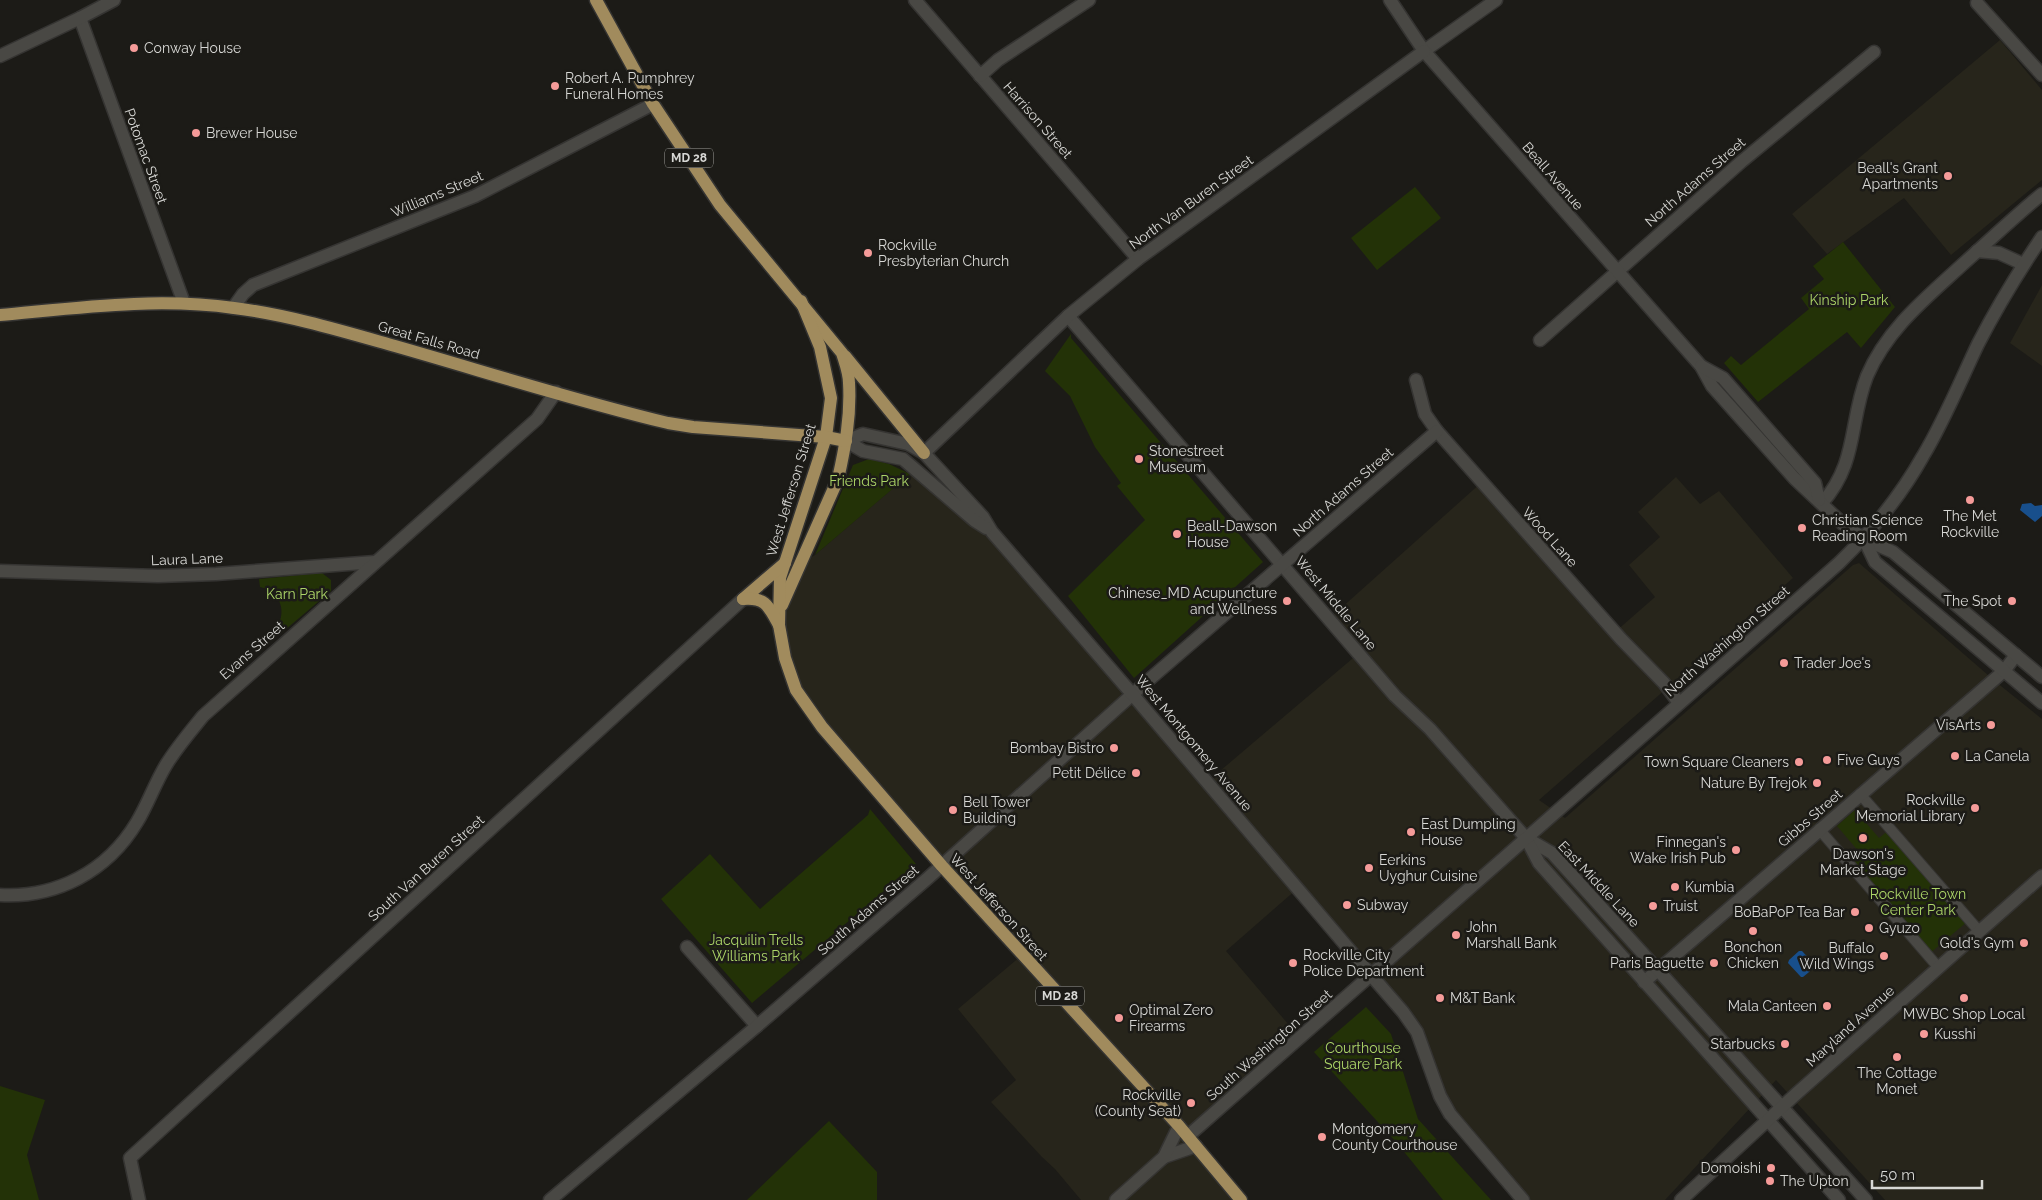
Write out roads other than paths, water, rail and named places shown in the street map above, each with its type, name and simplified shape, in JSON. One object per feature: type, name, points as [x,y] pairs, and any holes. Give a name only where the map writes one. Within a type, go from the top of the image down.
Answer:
[{"type":"main road","name":"MD 28","points":[[596,0],[653,104],[720,205],[801,302]]},
{"type":"main road","name":"West Jefferson Street","points":[[780,610],[838,479],[846,441],[850,382],[842,353],[801,302]]},
{"type":"main road","name":"West Jefferson Street","points":[[801,302],[827,369],[831,398],[826,437],[780,578],[779,625],[785,658],[796,690],[822,727],[942,866],[1192,1141],[1241,1200]]},
{"type":"main road","name":"Great Falls Road","points":[[0,315],[123,304],[184,303],[233,308],[317,324],[668,423],[693,427],[826,437],[846,441]]},
{"type":"main road","points":[[842,353],[924,453]]},
{"type":"main road","points":[[743,600],[784,563]]},
{"type":"main road","points":[[743,600],[754,598],[764,602],[779,625]]},
{"type":"street","points":[[0,56],[114,0]]},
{"type":"street","name":"Harrison Street","points":[[915,0],[1138,259]]},
{"type":"street","points":[[980,76],[998,60],[1089,0]]},
{"type":"street","name":"Beall Avenue","points":[[1390,0],[1424,51],[1616,271],[1701,366],[1723,378],[1815,483],[1820,502],[1843,524],[1864,539],[1893,552],[2042,677]]},
{"type":"street","name":"North Van Buren Street","points":[[924,453],[1068,316],[1138,259],[1496,0]]},
{"type":"street","points":[[1977,3],[2042,76]]},
{"type":"street","name":"Potomac Street","points":[[80,18],[184,303]]},
{"type":"street","name":"North Adams Street","points":[[1540,340],[1741,162],[1874,52]]},
{"type":"street","name":"Williams Street","points":[[233,308],[243,294],[253,285],[475,196],[653,104]]},
{"type":"street","points":[[1820,502],[1833,491],[1847,463],[1867,377],[1900,322],[2042,194]]},
{"type":"street","name":"North Washington Street","points":[[1371,975],[1864,539],[1897,497],[1923,457],[1991,320],[2023,264],[2042,237]]},
{"type":"street","points":[[1977,251],[1999,253],[2023,264]]},
{"type":"street","name":"West Middle Lane","points":[[1068,316],[1395,696],[1430,729],[1526,838]]},
{"type":"street","name":"Wood Lane","points":[[1416,380],[1425,414],[1436,431],[1621,639],[1664,683],[1679,703]]},
{"type":"street","name":"Evans Street","points":[[0,895],[30,895],[62,887],[83,876],[103,862],[136,823],[166,765],[202,716],[537,418],[556,392]]},
{"type":"street","name":"North Adams Street","points":[[1133,695],[1436,431]]},
{"type":"street","name":"West Montgomery Avenue","points":[[846,441],[863,434],[908,444],[924,453],[983,517],[992,532],[1403,1012],[1417,1032],[1440,1096],[1450,1114],[1523,1200]]},
{"type":"street","name":"West Montgomery Avenue","points":[[846,441],[863,451],[903,459],[975,521],[992,532]]},
{"type":"street","name":"Beall Avenue","points":[[1864,539],[1875,562],[2042,703]]},
{"type":"street","name":"Laura Lane","points":[[0,570],[158,576],[216,574],[375,562]]},
{"type":"street","name":"South Van Buren Street","points":[[139,1200],[130,1158],[743,600]]},
{"type":"street","name":"Gibbs Street","points":[[1644,982],[2004,670],[2016,655]]},
{"type":"street","name":"South Adams Street","points":[[550,1200],[757,1026],[942,866],[1133,695]]},
{"type":"street","points":[[1860,794],[1979,931]]},
{"type":"street","points":[[1820,829],[1938,967]]},
{"type":"street","points":[[1526,838],[1539,864],[1839,1200]]},
{"type":"street","name":"East Middle Lane","points":[[1526,838],[1552,853],[1866,1200]]},
{"type":"street","name":"Maryland Avenue","points":[[1681,1200],[1782,1107],[2042,876]]},
{"type":"street","points":[[687,947],[757,1026]]},
{"type":"street","name":"South Washington Street","points":[[1116,1200],[1164,1157],[1192,1141],[1371,975]]},
{"type":"street","name":"South Washington Street","points":[[1164,1157],[1178,1126]]},
{"type":"water","points":[[2031,503],[2035,506],[2042,505],[2042,516],[2035,522],[2020,510],[2022,504]]},
{"type":"water","points":[[1799,951],[1802,951],[1814,964],[1814,968],[1803,977],[1788,963]]},
{"type":"place","name":"Conway House","points":[[134,48]]},
{"type":"place","name":"Robert A. Pumphrey Funeral Homes","points":[[555,86]]},
{"type":"place","name":"Brewer House","points":[[196,133]]},
{"type":"place","name":"Beall's Grant Apartments","points":[[1948,176]]},
{"type":"place","name":"Rockville Presbyterian Church","points":[[868,253]]},
{"type":"place","name":"Stonestreet Museum","points":[[1139,459]]},
{"type":"place","name":"The Met Rockville","points":[[1970,500]]},
{"type":"place","name":"Christian Science Reading Room","points":[[1802,528]]},
{"type":"place","name":"Beall-Dawson House","points":[[1177,534]]},
{"type":"place","name":"Chinese_MD Acupuncture and Wellness","points":[[1287,601]]},
{"type":"place","name":"The Spot","points":[[2012,601]]},
{"type":"place","name":"Trader Joe's","points":[[1784,663]]},
{"type":"place","name":"VisArts","points":[[1991,725]]},
{"type":"place","name":"Bombay Bistro","points":[[1114,748]]},
{"type":"place","name":"La Canela","points":[[1955,756]]},
{"type":"place","name":"Five Guys","points":[[1827,760]]},
{"type":"place","name":"Town Square Cleaners","points":[[1799,762]]},
{"type":"place","name":"Petit Délice","points":[[1136,773]]},
{"type":"place","name":"Nature By Trejok","points":[[1817,783]]},
{"type":"place","name":"Rockville Memorial Library","points":[[1975,808]]},
{"type":"place","name":"Bell Tower Building","points":[[953,810]]},
{"type":"place","name":"East Dumpling House","points":[[1411,832]]},
{"type":"place","name":"Dawson's Market Stage","points":[[1863,838]]},
{"type":"place","name":"Finnegan's Wake Irish Pub","points":[[1736,850]]},
{"type":"place","name":"Eerkins Uyghur Cuisine","points":[[1369,868]]},
{"type":"place","name":"Kumbia","points":[[1675,887]]},
{"type":"place","name":"Subway","points":[[1347,905]]},
{"type":"place","name":"Truist","points":[[1653,906]]},
{"type":"place","name":"BoBaPoP Tea Bar","points":[[1855,912]]},
{"type":"place","name":"Gyuzo","points":[[1869,928]]},
{"type":"place","name":"Bonchon Chicken","points":[[1753,931]]},
{"type":"place","name":"John Marshall Bank","points":[[1456,935]]},
{"type":"place","name":"Gold's Gym","points":[[2024,943]]},
{"type":"place","name":"Buffalo Wild Wings","points":[[1884,956]]},
{"type":"place","name":"Rockville City Police Department","points":[[1293,963]]},
{"type":"place","name":"Paris Baguette","points":[[1714,963]]},
{"type":"place","name":"M&T Bank","points":[[1440,998]]},
{"type":"place","name":"MWBC Shop Local","points":[[1964,998]]},
{"type":"place","name":"Mala Canteen","points":[[1827,1006]]},
{"type":"place","name":"Optimal Zero Firearms","points":[[1119,1018]]},
{"type":"place","name":"Kusshi","points":[[1924,1034]]},
{"type":"place","name":"Starbucks","points":[[1785,1044]]},
{"type":"place","name":"The Cottage Monet","points":[[1897,1057]]},
{"type":"place","name":"Rockville (County Seat)","points":[[1191,1103]]},
{"type":"place","name":"Montgomery County Courthouse","points":[[1322,1137]]},
{"type":"place","name":"Domoishi","points":[[1771,1168]]},
{"type":"place","name":"The Upton","points":[[1770,1181]]},
{"type":"park label","name":"Kinship Park","points":[[1849,300]]},
{"type":"park label","name":"Friends Park","points":[[869,481]]},
{"type":"park label","name":"Karn Park","points":[[297,594]]},
{"type":"park label","name":"Rockville Town Center Park","points":[[1918,902]]},
{"type":"park label","name":"Jacquilin Trells Williams Park","points":[[756,948]]},
{"type":"park label","name":"Courthouse Square Park","points":[[1363,1056]]}]
